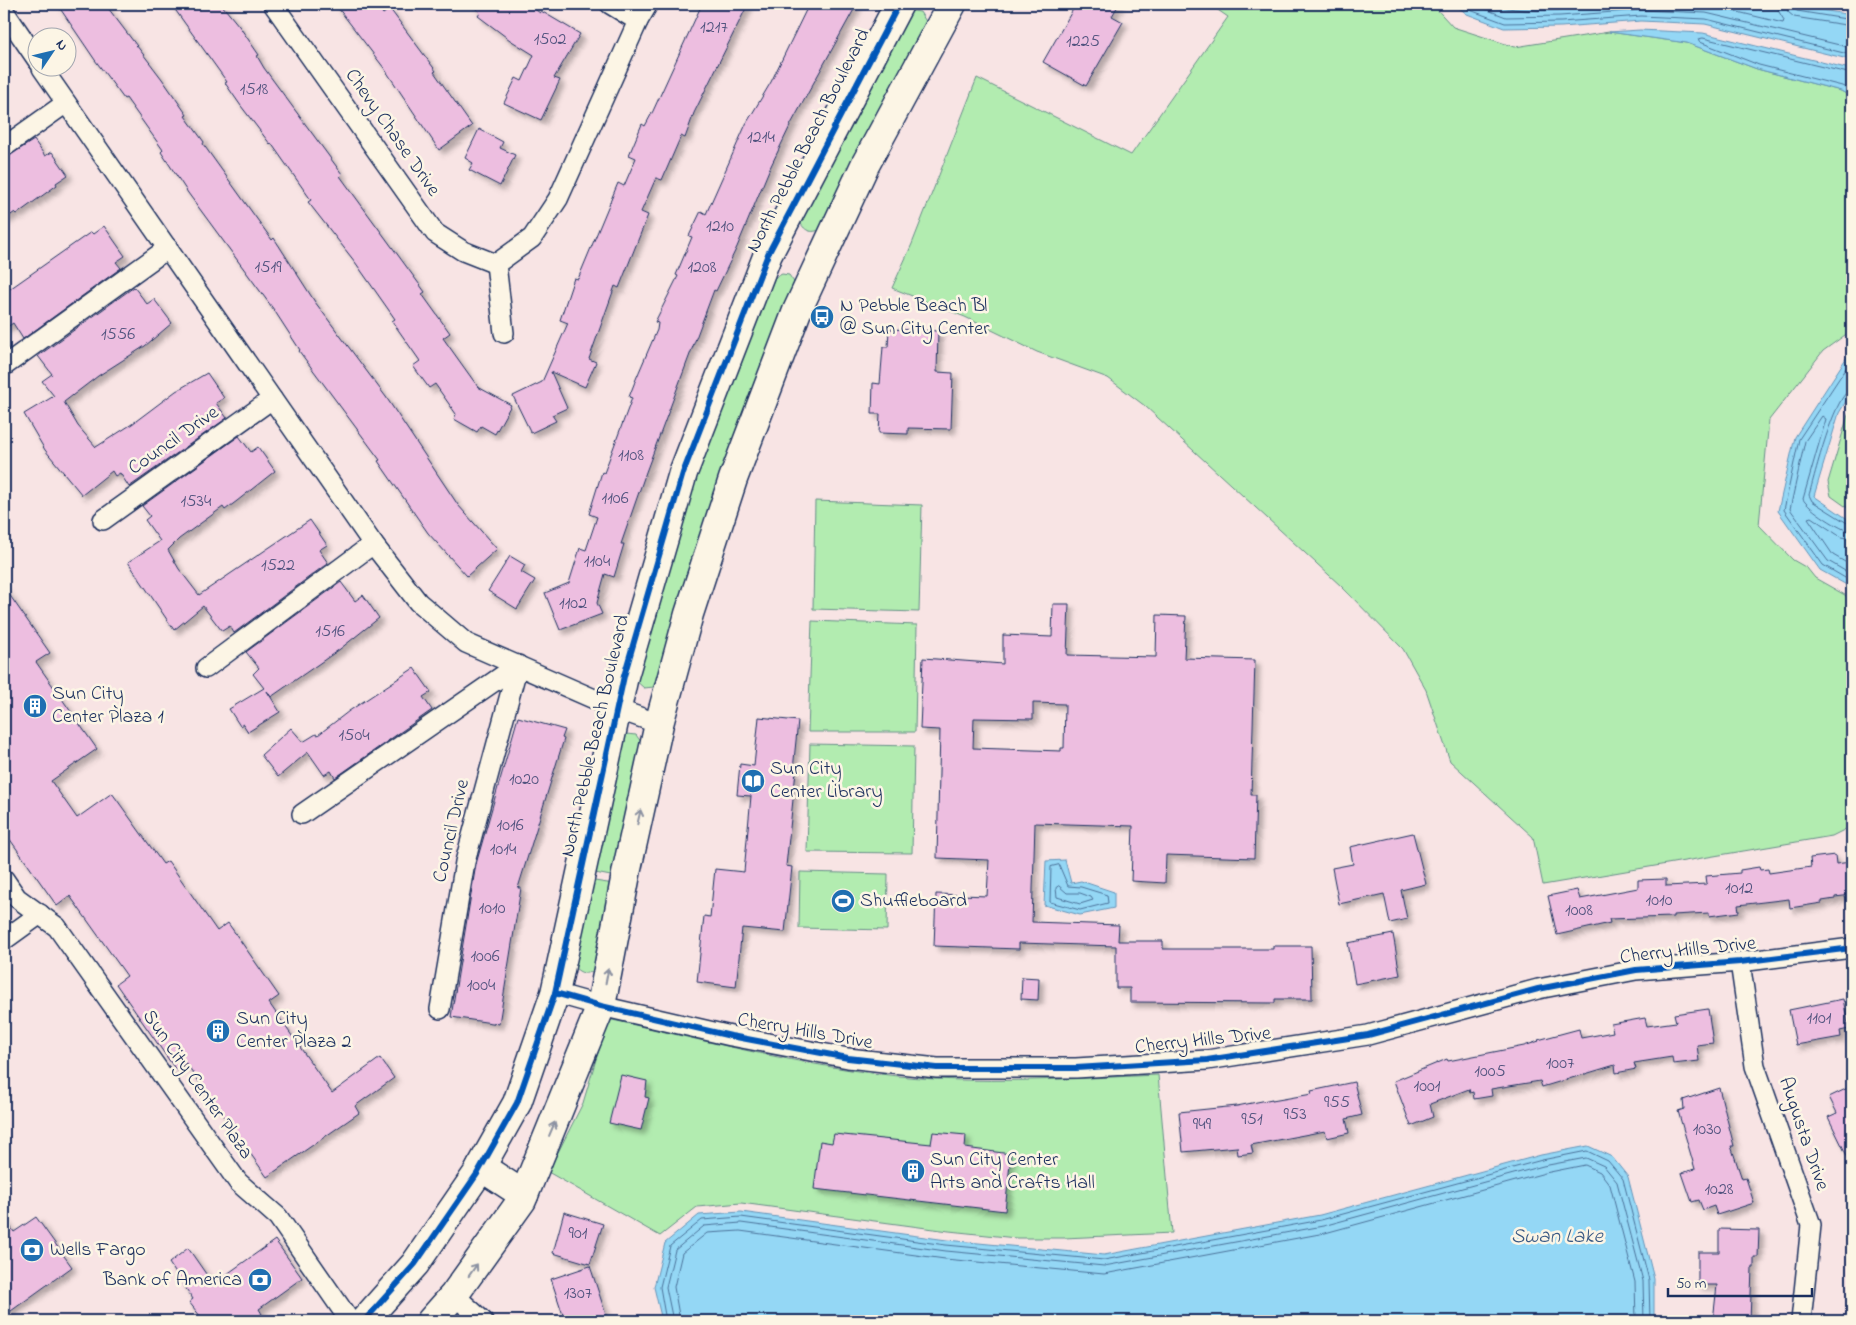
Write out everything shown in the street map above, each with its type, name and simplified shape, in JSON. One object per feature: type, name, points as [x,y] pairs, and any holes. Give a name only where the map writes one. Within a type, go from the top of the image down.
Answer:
[{"type":"street","name":"Chevy Chase Drive","points":[[273,4],[435,232],[463,252],[496,264]]},
{"type":"street","points":[[610,4],[638,21]]},
{"type":"street","points":[[504,334],[496,264],[532,238],[558,199],[638,21],[648,4]]},
{"type":"street","name":"North Pebble Beach Boulevard","points":[[364,1321],[415,1264],[481,1167],[517,1104],[554,993],[617,709],[642,611],[683,474],[768,254],[898,4]]},
{"type":"street","points":[[432,1321],[454,1296],[524,1195],[601,1006],[627,869],[660,724],[689,614],[721,515],[797,311],[865,165],[952,4]]},
{"type":"street","points":[[4,11],[28,46]]},
{"type":"street","points":[[49,78],[373,544],[418,602],[466,643],[617,709],[660,724]]},
{"type":"street","points":[[4,147],[66,103]]},
{"type":"street","points":[[4,366],[168,248]]},
{"type":"street","name":"Council Drive","points":[[103,520],[272,400]]},
{"type":"street","points":[[206,668],[373,544]]},
{"type":"street","points":[[302,814],[518,665]]},
{"type":"street","name":"Council Drive","points":[[440,1009],[465,862],[518,665]]},
{"type":"street","name":"Sun City Center Plaza","points":[[4,879],[17,898],[57,927],[238,1182],[278,1217],[350,1321]]},
{"type":"street","points":[[4,940],[40,914]]},
{"type":"street","name":"Cherry Hills Drive","points":[[554,993],[601,1006],[731,1036],[848,1058],[937,1068],[1076,1068],[1207,1060],[1368,1035],[1538,989],[1636,970],[1740,962],[1852,948]]},
{"type":"street","name":"Augusta Drive","points":[[1740,962],[1755,1066],[1811,1225],[1801,1321]]},
{"type":"street","points":[[481,1167],[524,1195]]},
{"type":"street","points":[[454,1296],[483,1321]]},
{"type":"green space","points":[[1209,4],[1432,4],[1453,27],[1515,47],[1609,32],[1687,43],[1757,69],[1841,91],[1852,97],[1852,330],[1823,351],[1769,420],[1759,525],[1793,560],[1807,568],[1815,578],[1852,599],[1852,826],[1832,836],[1543,885],[1533,837],[1450,761],[1426,690],[1403,649],[1341,586],[1145,406],[1108,378],[1037,352],[965,317],[892,288],[912,244],[977,78],[1131,155],[1228,17]]},
{"type":"green space","points":[[907,12],[920,12],[927,23],[823,228],[816,231],[807,230],[800,222]]},
{"type":"green space","points":[[782,274],[789,275],[796,285],[658,684],[654,687],[644,688],[635,680],[696,474],[772,279]]},
{"type":"green space","points":[[1852,408],[1852,511],[1831,496],[1828,482],[1848,415]]},
{"type":"green space","points":[[815,501],[922,505],[919,612],[813,609]]},
{"type":"green space","points":[[812,621],[917,625],[915,732],[808,732]]},
{"type":"green space","points":[[626,734],[636,735],[642,743],[616,877],[590,872],[619,739]]},
{"type":"green space","points":[[810,744],[914,746],[912,853],[807,852]]},
{"type":"green space","name":"Shuffleboard","points":[[800,872],[888,874],[887,930],[799,928]]},
{"type":"green space","points":[[588,880],[614,884],[595,970],[587,973],[579,971],[574,967]]},
{"type":"green space","points":[[608,1019],[729,1047],[811,1063],[894,1076],[935,1079],[1046,1080],[1158,1075],[1172,1233],[1064,1238],[1016,1238],[949,1231],[741,1203],[697,1207],[660,1236],[548,1172],[583,1103]]},
{"type":"water","points":[[1454,4],[1784,4],[1852,15],[1852,60],[1705,24],[1641,21],[1561,27],[1504,28],[1467,14]]},
{"type":"water","points":[[1640,30],[1703,33],[1846,68],[1852,70],[1852,97],[1841,91],[1757,69],[1687,43],[1609,32]]},
{"type":"water","points":[[1852,349],[1852,391],[1839,413],[1814,496],[1852,522],[1852,588],[1820,570],[1778,511],[1795,437]]},
{"type":"water","points":[[1065,860],[1071,883],[1081,881],[1114,892],[1114,908],[1080,915],[1044,905],[1046,861]]},
{"type":"water","name":"Swan Lake","points":[[1588,1146],[1612,1157],[1628,1177],[1654,1279],[1654,1321],[662,1321],[654,1287],[665,1243],[699,1215],[741,1212],[947,1240],[1104,1255],[1320,1215],[1541,1155]]},
{"type":"building","points":[[57,4],[105,4],[162,79],[187,115],[185,116],[204,142],[203,144],[272,240],[274,238],[315,302],[386,397],[458,505],[497,549],[467,576],[428,533],[378,461],[380,460],[299,351],[274,310],[188,193],[161,152],[163,150],[126,98],[124,99],[95,60],[78,35],[78,28],[73,28]]},
{"type":"building","points":[[171,4],[221,4],[239,26],[259,55],[257,56],[264,68],[425,292],[422,294],[450,333],[443,338],[478,387],[511,405],[495,434],[481,426],[477,432],[454,419],[456,414],[435,384],[429,388],[413,366],[420,361],[392,321],[395,319],[355,262],[308,202],[311,200],[271,143],[241,106],[225,83],[227,82]]},
{"type":"building","points":[[335,4],[376,4],[383,14],[390,9],[436,71],[434,72],[472,126],[439,150],[384,68]]},
{"type":"building","points":[[472,4],[528,4],[540,13],[541,11],[580,34],[554,78],[560,80],[541,120],[504,103],[516,78],[522,81],[534,55],[478,16],[480,13]]},
{"type":"building","points":[[702,4],[748,4],[694,113],[685,138],[681,136],[662,180],[656,178],[641,212],[648,215],[619,288],[615,286],[589,359],[596,362],[585,387],[551,372],[567,408],[552,415],[556,421],[531,433],[513,396],[542,382],[568,323],[560,320],[574,278],[578,279],[618,183],[624,186],[636,158],[629,155],[642,124],[645,126],[653,111]]},
{"type":"building","points":[[809,4],[857,4],[791,124],[769,170],[737,247],[716,291],[714,290],[646,472],[621,544],[624,544],[614,577],[605,574],[597,603],[602,614],[560,630],[545,593],[569,583],[580,548],[586,550],[597,517],[589,514],[602,472],[604,473],[632,398],[629,397],[657,330],[658,323],[655,322],[678,276],[676,275],[692,237],[689,236],[701,211],[706,214],[746,124],[771,82]]},
{"type":"building","points":[[1076,4],[1119,4],[1112,16],[1123,22],[1086,86],[1043,62]]},
{"type":"building","points":[[479,129],[503,142],[500,148],[515,155],[500,186],[469,170],[473,163],[465,158]]},
{"type":"building","points":[[34,140],[45,156],[52,152],[68,175],[17,214],[15,212],[4,220],[4,159]]},
{"type":"building","points":[[104,226],[125,256],[116,262],[121,268],[23,339],[13,323],[4,329],[4,293],[91,232],[93,234]]},
{"type":"building","points":[[134,287],[147,304],[154,299],[172,323],[145,346],[98,376],[64,402],[78,426],[96,447],[132,424],[176,391],[207,373],[224,398],[216,403],[227,418],[129,487],[120,473],[115,476],[112,471],[82,495],[45,450],[24,414],[54,396],[42,381],[52,374],[38,356]]},
{"type":"building","points":[[889,329],[938,331],[937,372],[953,373],[951,429],[908,428],[908,434],[879,433],[880,414],[872,414],[873,383],[880,384],[883,347],[888,347]]},
{"type":"building","points":[[239,436],[251,452],[258,447],[275,471],[225,510],[223,507],[179,539],[168,550],[179,569],[199,595],[310,520],[327,545],[319,550],[328,563],[234,633],[230,626],[222,631],[203,606],[174,630],[128,562],[160,541],[145,520],[150,516],[142,506]]},
{"type":"building","points":[[510,556],[525,565],[521,572],[535,580],[517,609],[488,591]]},
{"type":"building","points":[[341,582],[355,601],[363,595],[379,618],[340,649],[271,697],[267,691],[280,712],[248,732],[243,724],[240,726],[229,709],[264,688],[253,674],[259,668],[246,652]]},
{"type":"building","name":"Sun City Center Plaza 2","points":[[4,587],[50,653],[36,662],[97,749],[51,781],[77,818],[112,793],[163,864],[168,861],[217,931],[228,923],[279,996],[269,1003],[332,1093],[380,1058],[394,1078],[355,1106],[359,1113],[267,1177],[186,1063],[176,1070],[116,984],[127,976],[70,896],[57,906],[4,831]]},
{"type":"building","points":[[1053,604],[1069,604],[1067,655],[1156,657],[1157,615],[1186,616],[1184,658],[1255,660],[1251,795],[1256,795],[1254,858],[1166,855],[1165,883],[1131,881],[1133,826],[1035,823],[1032,922],[1119,925],[1118,941],[1163,941],[1163,949],[1273,949],[1273,946],[1311,946],[1312,999],[1275,999],[1275,1003],[1130,1002],[1130,988],[1116,988],[1116,946],[1019,943],[1019,949],[934,946],[936,894],[987,896],[989,860],[937,858],[940,730],[920,729],[923,658],[1003,664],[1003,635],[1052,637]],"holes":[[[1033,703],[1065,704],[1064,748],[1061,748],[1061,751],[973,748],[974,718],[1033,719]]]},
{"type":"building","points":[[414,668],[431,692],[423,697],[432,710],[335,778],[331,771],[324,775],[308,752],[278,777],[261,755],[291,728],[303,742],[316,734],[318,735],[349,711]]},
{"type":"building","points":[[518,717],[565,730],[562,738],[564,739],[518,888],[521,888],[499,1024],[451,1017],[476,864]]},
{"type":"building","points":[[759,717],[798,721],[793,770],[796,771],[786,866],[792,867],[785,932],[742,928],[736,987],[697,982],[704,916],[710,917],[715,869],[744,872],[751,796],[737,795],[740,764],[754,766]]},
{"type":"building","points":[[1413,833],[1426,884],[1401,890],[1407,919],[1390,923],[1384,894],[1339,904],[1332,868],[1353,864],[1350,847]]},
{"type":"building","points":[[1835,855],[1836,864],[1850,862],[1852,895],[1835,897],[1835,899],[1822,901],[1822,903],[1790,908],[1789,899],[1738,905],[1739,912],[1709,916],[1709,913],[1673,915],[1673,917],[1609,919],[1610,923],[1557,935],[1548,896],[1577,890],[1580,899],[1638,888],[1638,880],[1666,879],[1666,886],[1707,884],[1706,876],[1740,873],[1740,870],[1759,867],[1760,870],[1768,869],[1769,873],[1811,867],[1810,858]]},
{"type":"building","points":[[1393,934],[1400,975],[1355,984],[1348,943]]},
{"type":"building","points":[[1022,977],[1039,978],[1038,1000],[1021,999]]},
{"type":"building","points":[[1843,999],[1849,1029],[1840,1031],[1841,1037],[1796,1045],[1789,1010]]},
{"type":"building","points":[[1708,1009],[1713,1043],[1697,1045],[1699,1061],[1673,1064],[1672,1057],[1634,1063],[1636,1069],[1616,1073],[1615,1065],[1542,1087],[1540,1081],[1491,1089],[1492,1096],[1474,1099],[1473,1092],[1470,1093],[1469,1089],[1430,1104],[1433,1117],[1411,1126],[1394,1081],[1447,1059],[1448,1061],[1524,1046],[1538,1040],[1579,1029],[1581,1038],[1613,1032],[1611,1024],[1645,1018],[1647,1026],[1676,1022],[1674,1014]]},
{"type":"building","points":[[621,1075],[647,1081],[645,1097],[649,1098],[641,1130],[609,1123]]},
{"type":"building","points":[[1354,1082],[1362,1115],[1346,1119],[1349,1133],[1327,1138],[1325,1131],[1251,1145],[1253,1153],[1238,1155],[1237,1147],[1183,1152],[1179,1112],[1237,1106],[1272,1099],[1272,1101],[1312,1094],[1311,1091]]},
{"type":"building","points":[[1852,1086],[1852,1166],[1828,1117],[1837,1113],[1829,1097]]},
{"type":"building","points":[[1719,1088],[1734,1146],[1731,1146],[1742,1179],[1746,1178],[1754,1203],[1717,1215],[1714,1206],[1703,1210],[1699,1200],[1692,1202],[1682,1173],[1695,1169],[1678,1111],[1684,1109],[1683,1100]]},
{"type":"building","name":"Sun City Center Arts and Crafts Hall","points":[[933,1132],[966,1135],[965,1148],[1011,1154],[1005,1211],[814,1189],[820,1141],[832,1143],[834,1134],[931,1144]]},
{"type":"building","points":[[564,1212],[603,1224],[590,1264],[553,1253]]},
{"type":"building","name":"Wells Fargo","points":[[36,1217],[72,1267],[4,1316],[4,1218],[14,1232]]},
{"type":"building","points":[[1719,1229],[1759,1230],[1758,1257],[1754,1257],[1754,1268],[1752,1268],[1750,1321],[1713,1321],[1717,1285],[1698,1285],[1698,1252],[1719,1252]]},
{"type":"building","name":"Bank of America","points":[[275,1240],[302,1278],[259,1309],[262,1314],[251,1321],[204,1321],[189,1302],[193,1299],[169,1263],[188,1248],[213,1284]]},
{"type":"building","points":[[590,1266],[608,1321],[565,1321],[551,1279]]},
{"type":"cycle path","points":[[364,1321],[415,1264],[477,1174],[517,1103],[555,993],[624,676],[683,473],[768,254],[899,4]]},
{"type":"cycle path","points":[[555,993],[601,1006],[731,1036],[848,1058],[937,1068],[1076,1068],[1207,1060],[1368,1035],[1538,989],[1636,970],[1740,962],[1852,948]]},
{"type":"place","name":"N Pebble Beach Bl @ Sun City Center","points":[[822,317]]},
{"type":"place","name":"Sun City Center Plaza 1","points":[[35,706]]},
{"type":"place","name":"Sun City Center Library","points":[[753,781]]},
{"type":"place","name":"Shuffleboard","points":[[843,901]]},
{"type":"place","name":"Sun City Center Plaza 2","points":[[218,1031]]},
{"type":"place","name":"Sun City Center Arts and Crafts Hall","points":[[913,1171]]},
{"type":"place","name":"Wells Fargo","points":[[32,1250]]},
{"type":"place","name":"Bank of America","points":[[260,1280]]}]
